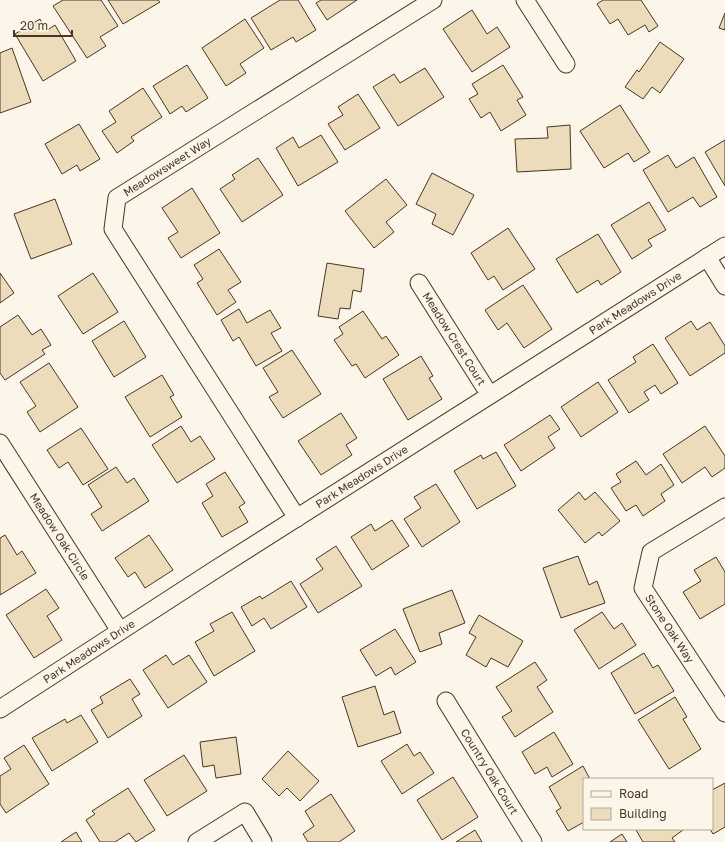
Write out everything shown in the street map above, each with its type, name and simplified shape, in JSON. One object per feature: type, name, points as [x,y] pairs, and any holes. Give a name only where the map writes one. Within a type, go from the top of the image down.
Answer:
[{"type":"street","name":"Meadowsweet Way","points":[[297,518],[114,230],[118,198],[433,0]]},
{"type":"street","points":[[525,0],[566,64]]},
{"type":"street","name":"Park Meadows Drive","points":[[0,709],[489,394],[725,246]]},
{"type":"street","points":[[708,257],[725,286]]},
{"type":"street","name":"Meadow Crest Court","points":[[419,283],[489,394]]},
{"type":"street","name":"Meadow Oak Circle","points":[[0,443],[120,631]]},
{"type":"street","name":"Stone Oak Way","points":[[725,507],[651,552],[643,588],[725,713]]},
{"type":"street","name":"Country Oak Court","points":[[446,701],[533,842]]},
{"type":"street","points":[[197,842],[245,812],[263,842]]},
{"type":"building","points":[[63,0],[101,0],[118,26],[100,37],[106,46],[87,58],[53,6]]},
{"type":"building","points":[[108,0],[158,0],[160,2],[123,24]]},
{"type":"building","points":[[280,0],[298,0],[316,30],[296,42],[293,37],[271,50],[251,18]]},
{"type":"building","points":[[321,0],[357,0],[327,20],[316,3]]},
{"type":"building","points":[[603,0],[641,0],[658,26],[649,32],[645,25],[628,35],[618,19],[610,24],[597,4]]},
{"type":"building","points":[[472,10],[487,34],[497,27],[510,47],[472,72],[443,29]]},
{"type":"building","points":[[725,13],[725,30],[719,28]]},
{"type":"building","points":[[40,19],[46,31],[55,25],[76,61],[43,81],[15,34]]},
{"type":"building","points":[[245,19],[264,48],[240,64],[246,73],[226,86],[202,48]]},
{"type":"building","points":[[660,42],[684,59],[660,93],[652,87],[643,99],[625,87],[637,70],[639,72]]},
{"type":"building","points":[[12,48],[31,102],[0,113],[0,53]]},
{"type":"building","points":[[187,65],[208,98],[186,112],[182,106],[170,114],[153,86]]},
{"type":"building","points":[[503,65],[523,97],[517,100],[526,115],[501,131],[490,112],[481,118],[469,99],[478,94],[472,84]]},
{"type":"building","points":[[425,68],[444,97],[398,126],[373,87],[394,74],[400,83]]},
{"type":"building","points":[[143,88],[162,117],[131,137],[134,141],[117,153],[102,131],[116,122],[109,111]]},
{"type":"building","points":[[358,94],[380,128],[345,150],[328,124],[343,115],[338,107]]},
{"type":"building","points":[[620,105],[650,152],[634,162],[628,153],[604,168],[580,131]]},
{"type":"building","points":[[79,124],[100,159],[80,171],[77,165],[62,174],[45,144]]},
{"type":"building","points":[[570,125],[571,169],[517,172],[515,139],[548,138],[547,127]]},
{"type":"building","points":[[321,135],[338,162],[298,186],[276,148],[293,137],[299,148]]},
{"type":"building","points":[[725,140],[725,186],[705,152]]},
{"type":"building","points":[[668,155],[676,168],[694,157],[717,197],[700,207],[693,197],[668,212],[643,170]]},
{"type":"building","points":[[258,158],[283,195],[242,222],[220,189],[235,179],[232,175]]},
{"type":"building","points":[[432,173],[474,195],[453,235],[432,224],[436,214],[416,204]]},
{"type":"building","points":[[386,179],[407,205],[386,222],[394,232],[374,248],[345,211]]},
{"type":"building","points":[[192,188],[220,233],[181,258],[168,238],[178,232],[162,208]]},
{"type":"building","points":[[55,199],[72,244],[31,259],[14,214]]},
{"type":"building","points":[[649,202],[666,230],[648,240],[652,246],[632,259],[611,225]]},
{"type":"building","points":[[508,228],[535,269],[503,290],[494,276],[488,280],[471,253]]},
{"type":"building","points":[[598,234],[621,272],[601,285],[598,280],[577,293],[556,259]]},
{"type":"building","points":[[219,249],[241,282],[228,290],[236,302],[217,315],[197,283],[203,279],[194,265]]},
{"type":"building","points":[[327,263],[364,269],[361,292],[353,290],[350,309],[340,308],[338,319],[318,316]]},
{"type":"building","points":[[0,273],[14,293],[0,303]]},
{"type":"building","points":[[93,273],[118,312],[83,334],[58,296]]},
{"type":"building","points":[[523,285],[552,329],[524,348],[507,323],[498,330],[485,310]]},
{"type":"building","points":[[239,309],[247,323],[270,310],[281,328],[271,333],[282,351],[256,366],[239,337],[233,341],[221,320]]},
{"type":"building","points":[[363,311],[382,339],[386,336],[399,355],[365,378],[356,364],[352,366],[334,340],[343,334],[339,327]]},
{"type":"building","points":[[18,315],[32,335],[41,329],[51,345],[42,350],[45,354],[5,380],[0,373],[0,327]]},
{"type":"building","points":[[124,321],[146,357],[114,377],[92,341]]},
{"type":"building","points":[[691,321],[697,330],[710,322],[725,346],[725,353],[690,376],[665,338]]},
{"type":"building","points":[[653,344],[678,383],[661,394],[655,385],[644,392],[649,400],[629,413],[608,380],[636,362],[633,357]]},
{"type":"building","points":[[292,350],[321,394],[283,418],[269,397],[278,392],[263,368]]},
{"type":"building","points":[[421,356],[433,376],[429,378],[442,399],[408,420],[383,379]]},
{"type":"building","points":[[49,363],[78,407],[40,432],[27,412],[36,406],[20,382]]},
{"type":"building","points":[[162,375],[174,395],[170,397],[182,417],[150,437],[125,397]]},
{"type":"building","points":[[598,382],[618,412],[581,437],[561,407]]},
{"type":"building","points":[[341,413],[357,438],[346,445],[352,455],[321,475],[298,441]]},
{"type":"building","points":[[550,415],[560,429],[548,437],[555,448],[521,471],[504,445]]},
{"type":"building","points":[[181,426],[191,442],[200,436],[215,459],[177,483],[152,445]]},
{"type":"building","points":[[705,426],[725,456],[725,468],[712,477],[705,467],[682,483],[663,454]]},
{"type":"building","points":[[81,428],[108,469],[83,485],[68,462],[59,468],[47,450]]},
{"type":"building","points":[[496,452],[516,486],[477,509],[454,471],[481,455],[483,459]]},
{"type":"building","points":[[636,461],[646,475],[661,464],[674,485],[661,494],[665,501],[643,516],[636,505],[626,511],[611,488],[621,482],[616,474]]},
{"type":"building","points":[[116,467],[127,483],[134,478],[149,501],[102,531],[91,514],[102,507],[88,485]]},
{"type":"building","points":[[225,472],[245,503],[239,507],[248,522],[222,537],[202,503],[213,496],[206,484]]},
{"type":"building","points":[[436,484],[460,522],[422,547],[404,519],[421,508],[414,497]]},
{"type":"building","points":[[579,492],[585,500],[595,492],[620,521],[602,536],[599,532],[585,543],[558,510]]},
{"type":"building","points":[[392,520],[409,546],[372,570],[351,537],[371,524],[375,531]]},
{"type":"building","points":[[5,535],[17,555],[22,551],[36,573],[0,595],[0,538]]},
{"type":"building","points":[[149,535],[173,570],[145,588],[135,572],[128,577],[115,558]]},
{"type":"building","points":[[336,546],[362,586],[318,613],[300,584],[323,569],[316,559]]},
{"type":"building","points":[[578,556],[589,585],[597,581],[605,603],[561,618],[543,568]]},
{"type":"building","points":[[716,557],[725,572],[725,604],[700,619],[683,592],[701,581],[694,570]]},
{"type":"building","points":[[291,581],[307,607],[271,629],[264,618],[252,626],[241,607],[260,596],[262,599]]},
{"type":"building","points":[[46,589],[59,608],[47,616],[62,640],[34,658],[6,615]]},
{"type":"building","points":[[452,590],[465,623],[439,633],[442,644],[420,652],[403,609]]},
{"type":"building","points":[[232,612],[255,651],[214,676],[195,642],[214,631],[210,624]]},
{"type":"building","points":[[602,612],[614,629],[622,623],[636,645],[599,669],[574,630]]},
{"type":"building","points":[[479,615],[523,641],[508,667],[491,658],[486,667],[466,655],[476,637],[469,633]]},
{"type":"building","points":[[395,629],[416,662],[395,675],[391,667],[376,676],[360,650]]},
{"type":"building","points":[[644,653],[653,668],[658,665],[674,691],[635,714],[611,673]]},
{"type":"building","points":[[166,655],[173,665],[189,655],[207,682],[168,708],[143,670]]},
{"type":"building","points":[[535,662],[547,680],[537,687],[553,712],[515,737],[502,717],[512,711],[496,687]]},
{"type":"building","points":[[130,679],[140,694],[132,699],[142,716],[108,738],[91,710],[103,703],[100,697]]},
{"type":"building","points":[[375,686],[384,715],[394,711],[401,733],[358,747],[342,697]]},
{"type":"building","points":[[675,697],[687,717],[683,719],[701,749],[669,769],[638,720]]},
{"type":"building","points":[[81,715],[98,742],[52,771],[32,738],[65,719],[67,723]]},
{"type":"building","points":[[554,732],[573,764],[552,777],[547,767],[535,774],[522,752]]},
{"type":"building","points":[[236,737],[241,774],[216,778],[214,765],[203,767],[200,742]]},
{"type":"building","points":[[407,744],[414,756],[420,752],[434,773],[402,794],[381,761]]},
{"type":"building","points":[[24,745],[49,784],[6,813],[0,804],[0,776],[11,769],[4,758]]},
{"type":"building","points":[[288,751],[319,781],[300,801],[287,788],[279,796],[262,779]]},
{"type":"building","points":[[184,755],[207,791],[167,816],[144,780]]},
{"type":"building","points":[[583,766],[589,778],[583,778],[583,823],[568,831],[556,811],[561,808],[549,787]]},
{"type":"building","points":[[453,777],[478,817],[442,840],[417,800]]},
{"type":"building","points":[[725,783],[725,827],[713,834],[711,830],[713,830],[713,789]]},
{"type":"building","points":[[128,788],[155,830],[136,842],[129,833],[115,842],[100,842],[86,820],[95,814],[92,811]]},
{"type":"building","points":[[331,794],[355,831],[339,842],[308,842],[303,834],[314,826],[305,811]]},
{"type":"building","points":[[475,830],[482,842],[456,842]]},
{"type":"building","points":[[636,830],[683,830],[672,838],[675,842],[643,842]]},
{"type":"building","points":[[76,832],[82,842],[61,842]]},
{"type":"building","points":[[622,834],[627,842],[610,842]]}]
